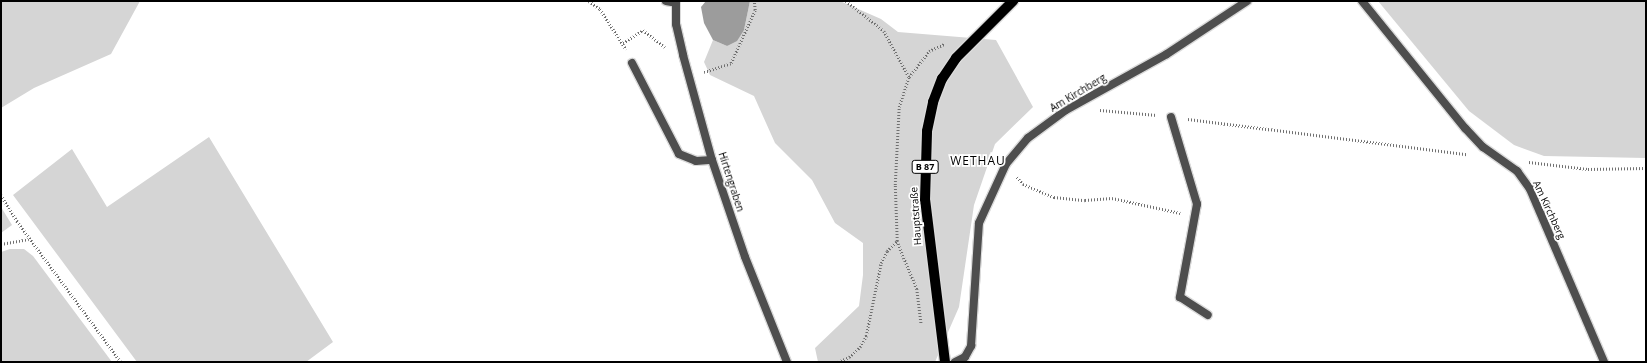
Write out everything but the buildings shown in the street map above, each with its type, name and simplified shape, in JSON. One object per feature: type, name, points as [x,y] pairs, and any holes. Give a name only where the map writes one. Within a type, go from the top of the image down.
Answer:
[{"type":"main road","name":"Hauptstraße","points":[[945,362],[925,200],[927,132],[932,102],[942,79],[956,58],[1013,1]]},
{"type":"street","points":[[666,1],[676,2]]},
{"type":"street","name":"Am Kirchberg","points":[[955,362],[965,357],[971,346],[979,224],[1006,164],[1028,138],[1066,110],[1167,54],[1247,1]]},
{"type":"street","name":"Am Kirchberg","points":[[1362,1],[1465,128],[1483,147],[1517,171],[1530,189],[1604,362]]},
{"type":"street","name":"Hirtengraben","points":[[676,2],[676,24],[688,78],[712,160],[745,258],[787,362]]},
{"type":"street","points":[[632,63],[679,154],[696,161],[712,160]]},
{"type":"street","points":[[1171,117],[1197,204],[1180,297],[1208,315]]},
{"type":"path","points":[[589,1],[600,9],[624,43],[632,63]]},
{"type":"path","points":[[688,78],[730,63],[755,10],[754,1]]},
{"type":"path","points":[[846,1],[884,31],[908,77]]},
{"type":"path","points":[[624,43],[643,30],[675,54],[683,55]]},
{"type":"path","points":[[922,327],[917,289],[897,241],[895,184],[898,107],[908,77],[929,50],[949,42]]},
{"type":"path","points":[[1097,110],[1171,117],[1471,155]]},
{"type":"path","points":[[1502,159],[1588,168],[1646,168]]},
{"type":"path","points":[[1006,164],[1023,184],[1054,198],[1085,200],[1112,198],[1195,216]]},
{"type":"path","points":[[1,195],[30,239],[121,362]]},
{"type":"path","points":[[1,244],[30,239]]},
{"type":"path","points":[[838,362],[849,357],[860,347],[866,336],[881,263],[887,251],[897,241]]},
{"type":"shaded area","points":[[1,1],[140,1],[111,54],[34,88],[1,108]]},
{"type":"shaded area","points":[[706,1],[750,1],[744,30],[737,41],[727,46],[713,40],[704,23],[701,7]]},
{"type":"shaded area","points":[[750,1],[840,1],[881,19],[898,32],[996,40],[1033,107],[995,144],[974,205],[959,307],[935,362],[818,362],[815,348],[859,306],[863,275],[863,243],[835,223],[812,180],[775,143],[754,96],[710,75],[704,62],[713,40],[727,46],[744,30]]},
{"type":"shaded area","points":[[1378,1],[1646,1],[1646,158],[1544,156],[1514,145],[1469,111]]},
{"type":"shaded area","points":[[209,137],[333,342],[306,362],[137,362],[13,195],[72,149],[107,207]]},
{"type":"shaded area","points":[[1,207],[12,225],[1,233]]},
{"type":"shaded area","points":[[10,249],[24,249],[33,256],[112,362],[1,362],[1,252]]},
{"type":"district","name":"WETHAU","points":[[978,161]]}]
